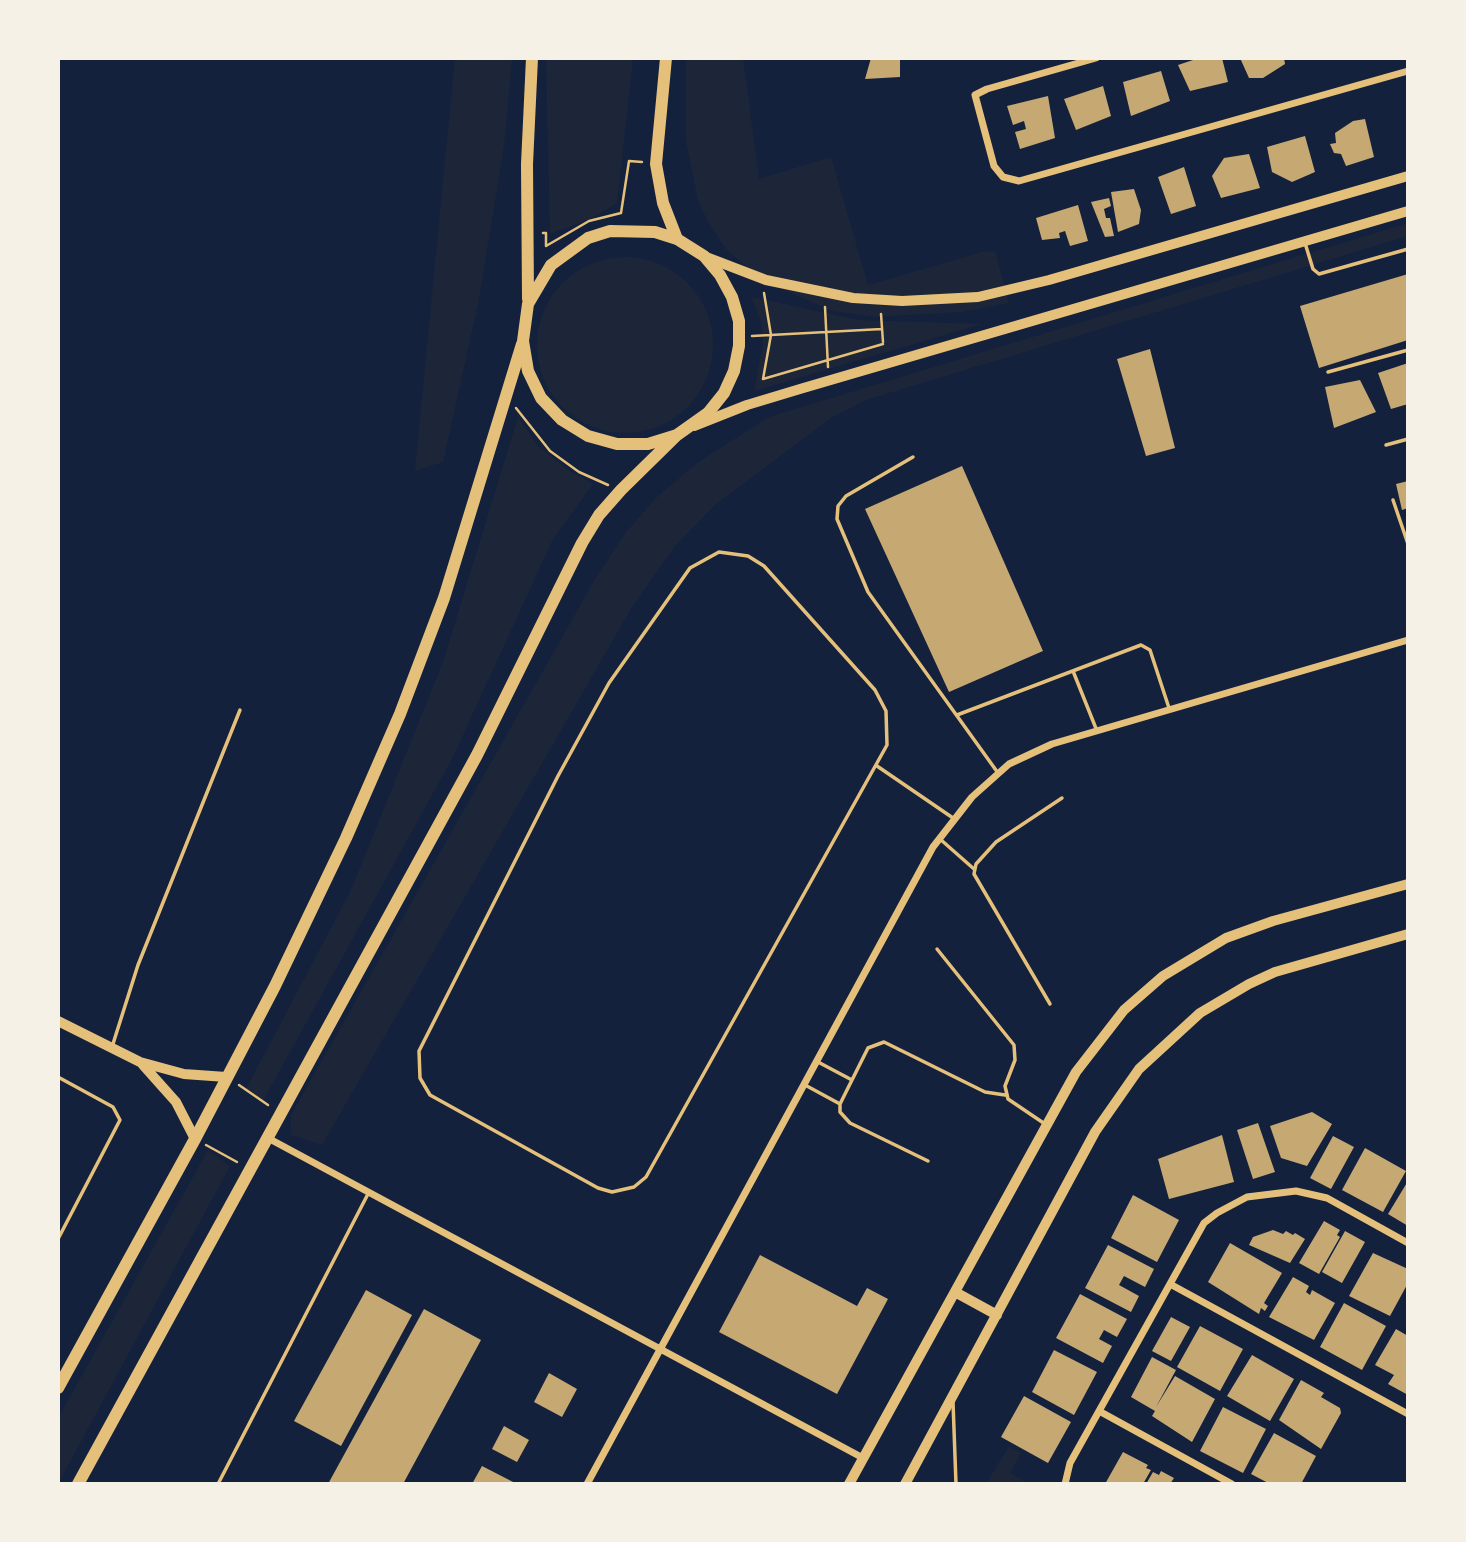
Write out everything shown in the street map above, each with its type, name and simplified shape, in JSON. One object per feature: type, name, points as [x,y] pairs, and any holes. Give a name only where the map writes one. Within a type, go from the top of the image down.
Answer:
[{"type":"highway","points":[[58,1388],[195,1139],[318,896],[400,714],[444,598],[523,341],[528,304],[526,231],[532,58]]},
{"type":"highway","points":[[666,58],[656,164],[663,203],[677,239]]},
{"type":"highway","points":[[78,1484],[248,1169],[478,755],[582,543],[599,514],[682,432],[708,413],[724,393],[734,371],[739,337],[732,297],[720,275],[704,256],[677,239],[633,229],[588,238],[568,249],[551,265],[528,304]]},
{"type":"highway","points":[[523,341],[528,370],[541,398],[562,420],[588,436],[617,444],[637,444],[682,432]]},
{"type":"main road","points":[[704,256],[745,274],[788,286],[879,300],[937,301],[1011,289],[1408,176]]},
{"type":"main road","points":[[682,432],[747,405],[829,380],[1408,211]]},
{"type":"street","points":[[1096,58],[987,89],[975,96],[995,166],[1003,177],[1019,181],[1408,71]]},
{"type":"street","points":[[587,1484],[940,839],[972,797],[998,773],[1052,744],[1408,640]]},
{"type":"street","points":[[849,1484],[1076,1072],[1106,1029],[1143,992],[1183,962],[1249,929],[1408,884]]},
{"type":"street","points":[[905,1484],[1108,1110],[1157,1050],[1200,1013],[1249,984],[1275,972],[1408,934]]},
{"type":"street","points":[[58,1021],[140,1062],[184,1074],[226,1077]]},
{"type":"street","points":[[140,1062],[172,1096],[195,1139]]},
{"type":"street","points":[[266,1137],[863,1458]]},
{"type":"street","points":[[1065,1484],[1070,1463],[1204,1223],[1231,1203],[1264,1192],[1296,1191],[1327,1198],[1408,1244]]},
{"type":"street","points":[[1171,1284],[1408,1414]]},
{"type":"street","points":[[955,1292],[997,1315]]},
{"type":"street","points":[[1099,1411],[1232,1484]]},
{"type":"lane","points":[[1305,241],[1312,269],[1319,274],[1408,248]]},
{"type":"lane","points":[[1328,372],[1408,349]]},
{"type":"lane","points":[[1386,445],[1408,439]]},
{"type":"lane","points":[[913,457],[846,496],[838,506],[836,519],[868,592],[998,773]]},
{"type":"lane","points":[[1393,500],[1408,544]]},
{"type":"lane","points":[[730,552],[757,560],[875,690],[888,722],[887,745],[877,766],[640,1183],[619,1192],[598,1188],[430,1095],[418,1068],[419,1051],[425,1038],[558,776],[609,683],[683,576],[699,561],[730,552]]},
{"type":"lane","points":[[957,716],[1145,646],[1150,650],[1169,710]]},
{"type":"lane","points":[[1073,671],[1097,731]]},
{"type":"lane","points":[[112,1049],[138,965],[240,710]]},
{"type":"lane","points":[[877,766],[955,819]]},
{"type":"lane","points":[[974,869],[996,842],[1062,799]]},
{"type":"lane","points":[[940,839],[974,869],[977,882],[1050,1004]]},
{"type":"lane","points":[[937,949],[1014,1045],[1015,1060],[1005,1086],[1005,1095]]},
{"type":"lane","points":[[928,1161],[844,1119],[840,1104],[868,1048],[884,1042],[985,1092],[1005,1095],[1047,1125]]},
{"type":"lane","points":[[818,1062],[852,1080]]},
{"type":"lane","points":[[58,1077],[113,1107],[120,1120],[58,1239]]},
{"type":"lane","points":[[805,1085],[840,1104]]},
{"type":"lane","points":[[218,1484],[370,1191]]},
{"type":"lane","points":[[953,1396],[956,1484]]},
{"type":"path","points":[[526,231],[546,233],[546,246],[589,221],[621,213],[629,161],[656,164]]},
{"type":"path","points":[[775,296],[763,293],[771,335],[763,379],[883,344]]},
{"type":"path","points":[[879,300],[885,364]]},
{"type":"path","points":[[829,380],[825,306],[836,308]]},
{"type":"path","points":[[869,313],[881,314]]},
{"type":"path","points":[[739,337],[882,329]]},
{"type":"path","points":[[513,418],[516,408],[537,438],[564,463],[621,490]]},
{"type":"path","points":[[226,1077],[279,1113]]},
{"type":"path","points":[[195,1139],[248,1169]]},
{"type":"shaded area","points":[[455,58],[512,58],[504,146],[478,304],[443,462],[415,471]]},
{"type":"shaded area","points":[[546,58],[633,58],[617,203],[592,218],[550,234]]},
{"type":"shaded area","points":[[686,58],[743,58],[759,179],[831,157],[868,285],[982,252],[995,251],[1009,303],[962,312],[874,317],[832,311],[761,280],[726,249],[707,220],[698,200],[686,141]]},
{"type":"shaded area","points":[[1408,223],[1408,236],[866,400],[831,418],[716,504],[675,546],[632,607],[322,1145],[291,1135],[291,1115],[595,579],[626,532],[656,498],[697,463],[769,417]]},
{"type":"shaded area","points":[[625,257],[659,264],[687,283],[706,311],[713,345],[706,379],[687,407],[659,426],[625,433],[591,426],[563,407],[544,379],[537,345],[544,311],[563,283],[591,264]]},
{"type":"shaded area","points":[[751,297],[859,320],[982,324],[754,391],[763,344],[761,321]]},
{"type":"shaded area","points":[[518,417],[538,446],[570,471],[593,484],[553,539],[452,759],[263,1101],[246,1089],[351,890],[443,662]]},
{"type":"shaded area","points":[[208,1150],[230,1166],[58,1484],[58,1418]]},
{"type":"shaded area","points":[[1009,1446],[1021,1453],[1010,1473],[1030,1484],[986,1484]]},
{"type":"building","points":[[871,58],[900,58],[900,77],[865,79]]},
{"type":"building","points":[[1199,58],[1222,58],[1228,82],[1190,91],[1178,65]]},
{"type":"building","points":[[1240,58],[1284,58],[1285,64],[1263,78],[1249,78]]},
{"type":"building","points":[[1161,71],[1170,101],[1131,116],[1123,82]]},
{"type":"building","points":[[1103,86],[1111,116],[1076,130],[1064,99]]},
{"type":"building","points":[[1048,96],[1055,138],[1020,149],[1015,132],[1026,129],[1024,121],[1013,125],[1007,106]]},
{"type":"building","points":[[1365,119],[1374,157],[1346,166],[1341,154],[1334,153],[1330,144],[1336,143],[1335,133],[1353,121]]},
{"type":"building","points":[[1305,136],[1315,172],[1292,182],[1272,172],[1267,147]]},
{"type":"building","points":[[1249,154],[1260,188],[1221,198],[1212,176],[1224,158]]},
{"type":"building","points":[[1184,167],[1196,206],[1171,214],[1158,177]]},
{"type":"building","points":[[1134,189],[1141,210],[1139,224],[1118,232],[1111,192]]},
{"type":"building","points":[[1109,198],[1111,206],[1104,209],[1106,218],[1110,218],[1114,236],[1105,237],[1091,202]]},
{"type":"building","points":[[1078,205],[1088,241],[1070,246],[1065,231],[1059,233],[1060,238],[1042,240],[1036,218]]},
{"type":"building","points":[[1408,274],[1408,340],[1319,368],[1300,306]]},
{"type":"building","points":[[1150,349],[1175,448],[1146,456],[1117,359]]},
{"type":"building","points":[[1408,363],[1408,404],[1391,409],[1378,373]]},
{"type":"building","points":[[1360,380],[1376,412],[1334,428],[1325,387]]},
{"type":"building","points":[[962,466],[1043,651],[949,692],[865,509]]},
{"type":"building","points":[[1408,481],[1408,508],[1402,510],[1396,484]]},
{"type":"building","points":[[1312,1112],[1332,1124],[1307,1166],[1281,1158],[1270,1126]]},
{"type":"building","points":[[1258,1123],[1275,1172],[1253,1179],[1237,1130]]},
{"type":"building","points":[[1222,1135],[1234,1182],[1169,1199],[1158,1159]]},
{"type":"building","points":[[1333,1136],[1354,1147],[1331,1189],[1310,1178]]},
{"type":"building","points":[[1365,1148],[1406,1171],[1383,1212],[1342,1190]]},
{"type":"building","points":[[1408,1181],[1408,1226],[1388,1214]]},
{"type":"building","points":[[1133,1195],[1179,1220],[1157,1262],[1111,1238]]},
{"type":"building","points":[[1324,1221],[1340,1230],[1337,1235],[1340,1237],[1319,1274],[1299,1263]]},
{"type":"building","points":[[1273,1230],[1283,1234],[1286,1231],[1293,1235],[1295,1233],[1305,1239],[1290,1263],[1249,1245],[1253,1237]]},
{"type":"building","points":[[1345,1231],[1365,1242],[1342,1283],[1322,1272]]},
{"type":"building","points":[[1230,1243],[1282,1273],[1264,1303],[1268,1306],[1265,1311],[1261,1308],[1259,1314],[1208,1282]]},
{"type":"building","points":[[1108,1245],[1154,1269],[1145,1287],[1124,1276],[1119,1285],[1139,1296],[1131,1312],[1085,1288]]},
{"type":"building","points":[[1373,1253],[1408,1269],[1408,1283],[1390,1316],[1349,1296]]},
{"type":"building","points":[[760,1255],[857,1306],[867,1288],[888,1299],[837,1394],[719,1332]]},
{"type":"building","points":[[1293,1277],[1309,1286],[1306,1292],[1310,1295],[1312,1290],[1335,1303],[1314,1340],[1269,1317]]},
{"type":"building","points":[[366,1290],[412,1315],[341,1446],[294,1421]]},
{"type":"building","points":[[1080,1294],[1127,1319],[1117,1337],[1104,1330],[1099,1339],[1112,1346],[1103,1363],[1056,1338]]},
{"type":"building","points":[[1344,1303],[1386,1326],[1362,1370],[1320,1347]]},
{"type":"building","points":[[424,1309],[481,1340],[403,1484],[328,1484]]},
{"type":"building","points":[[1171,1317],[1190,1327],[1171,1361],[1152,1351]]},
{"type":"building","points":[[1200,1326],[1243,1349],[1220,1391],[1177,1367]]},
{"type":"building","points":[[1396,1329],[1408,1336],[1408,1395],[1388,1384],[1394,1375],[1375,1365]]},
{"type":"building","points":[[1054,1350],[1097,1372],[1074,1415],[1032,1392]]},
{"type":"building","points":[[1252,1355],[1294,1379],[1270,1421],[1227,1396]]},
{"type":"building","points":[[1152,1357],[1176,1370],[1156,1407],[1175,1376],[1215,1399],[1192,1442],[1152,1416],[1155,1411],[1131,1397]]},
{"type":"building","points":[[549,1373],[577,1389],[562,1417],[534,1402]]},
{"type":"building","points":[[1301,1380],[1324,1393],[1321,1397],[1340,1408],[1341,1413],[1321,1449],[1279,1420]]},
{"type":"building","points":[[1024,1396],[1071,1422],[1048,1463],[1001,1437]]},
{"type":"building","points":[[1223,1407],[1266,1429],[1243,1473],[1200,1451]]},
{"type":"building","points":[[504,1426],[529,1440],[517,1462],[492,1449]]},
{"type":"building","points":[[1274,1433],[1316,1456],[1301,1484],[1270,1484],[1251,1474]]},
{"type":"building","points":[[1123,1452],[1148,1465],[1146,1468],[1151,1470],[1143,1484],[1105,1484]]},
{"type":"building","points":[[482,1466],[517,1484],[472,1484]]},
{"type":"building","points":[[1161,1471],[1174,1478],[1170,1484],[1146,1484],[1153,1472],[1159,1475]]}]
